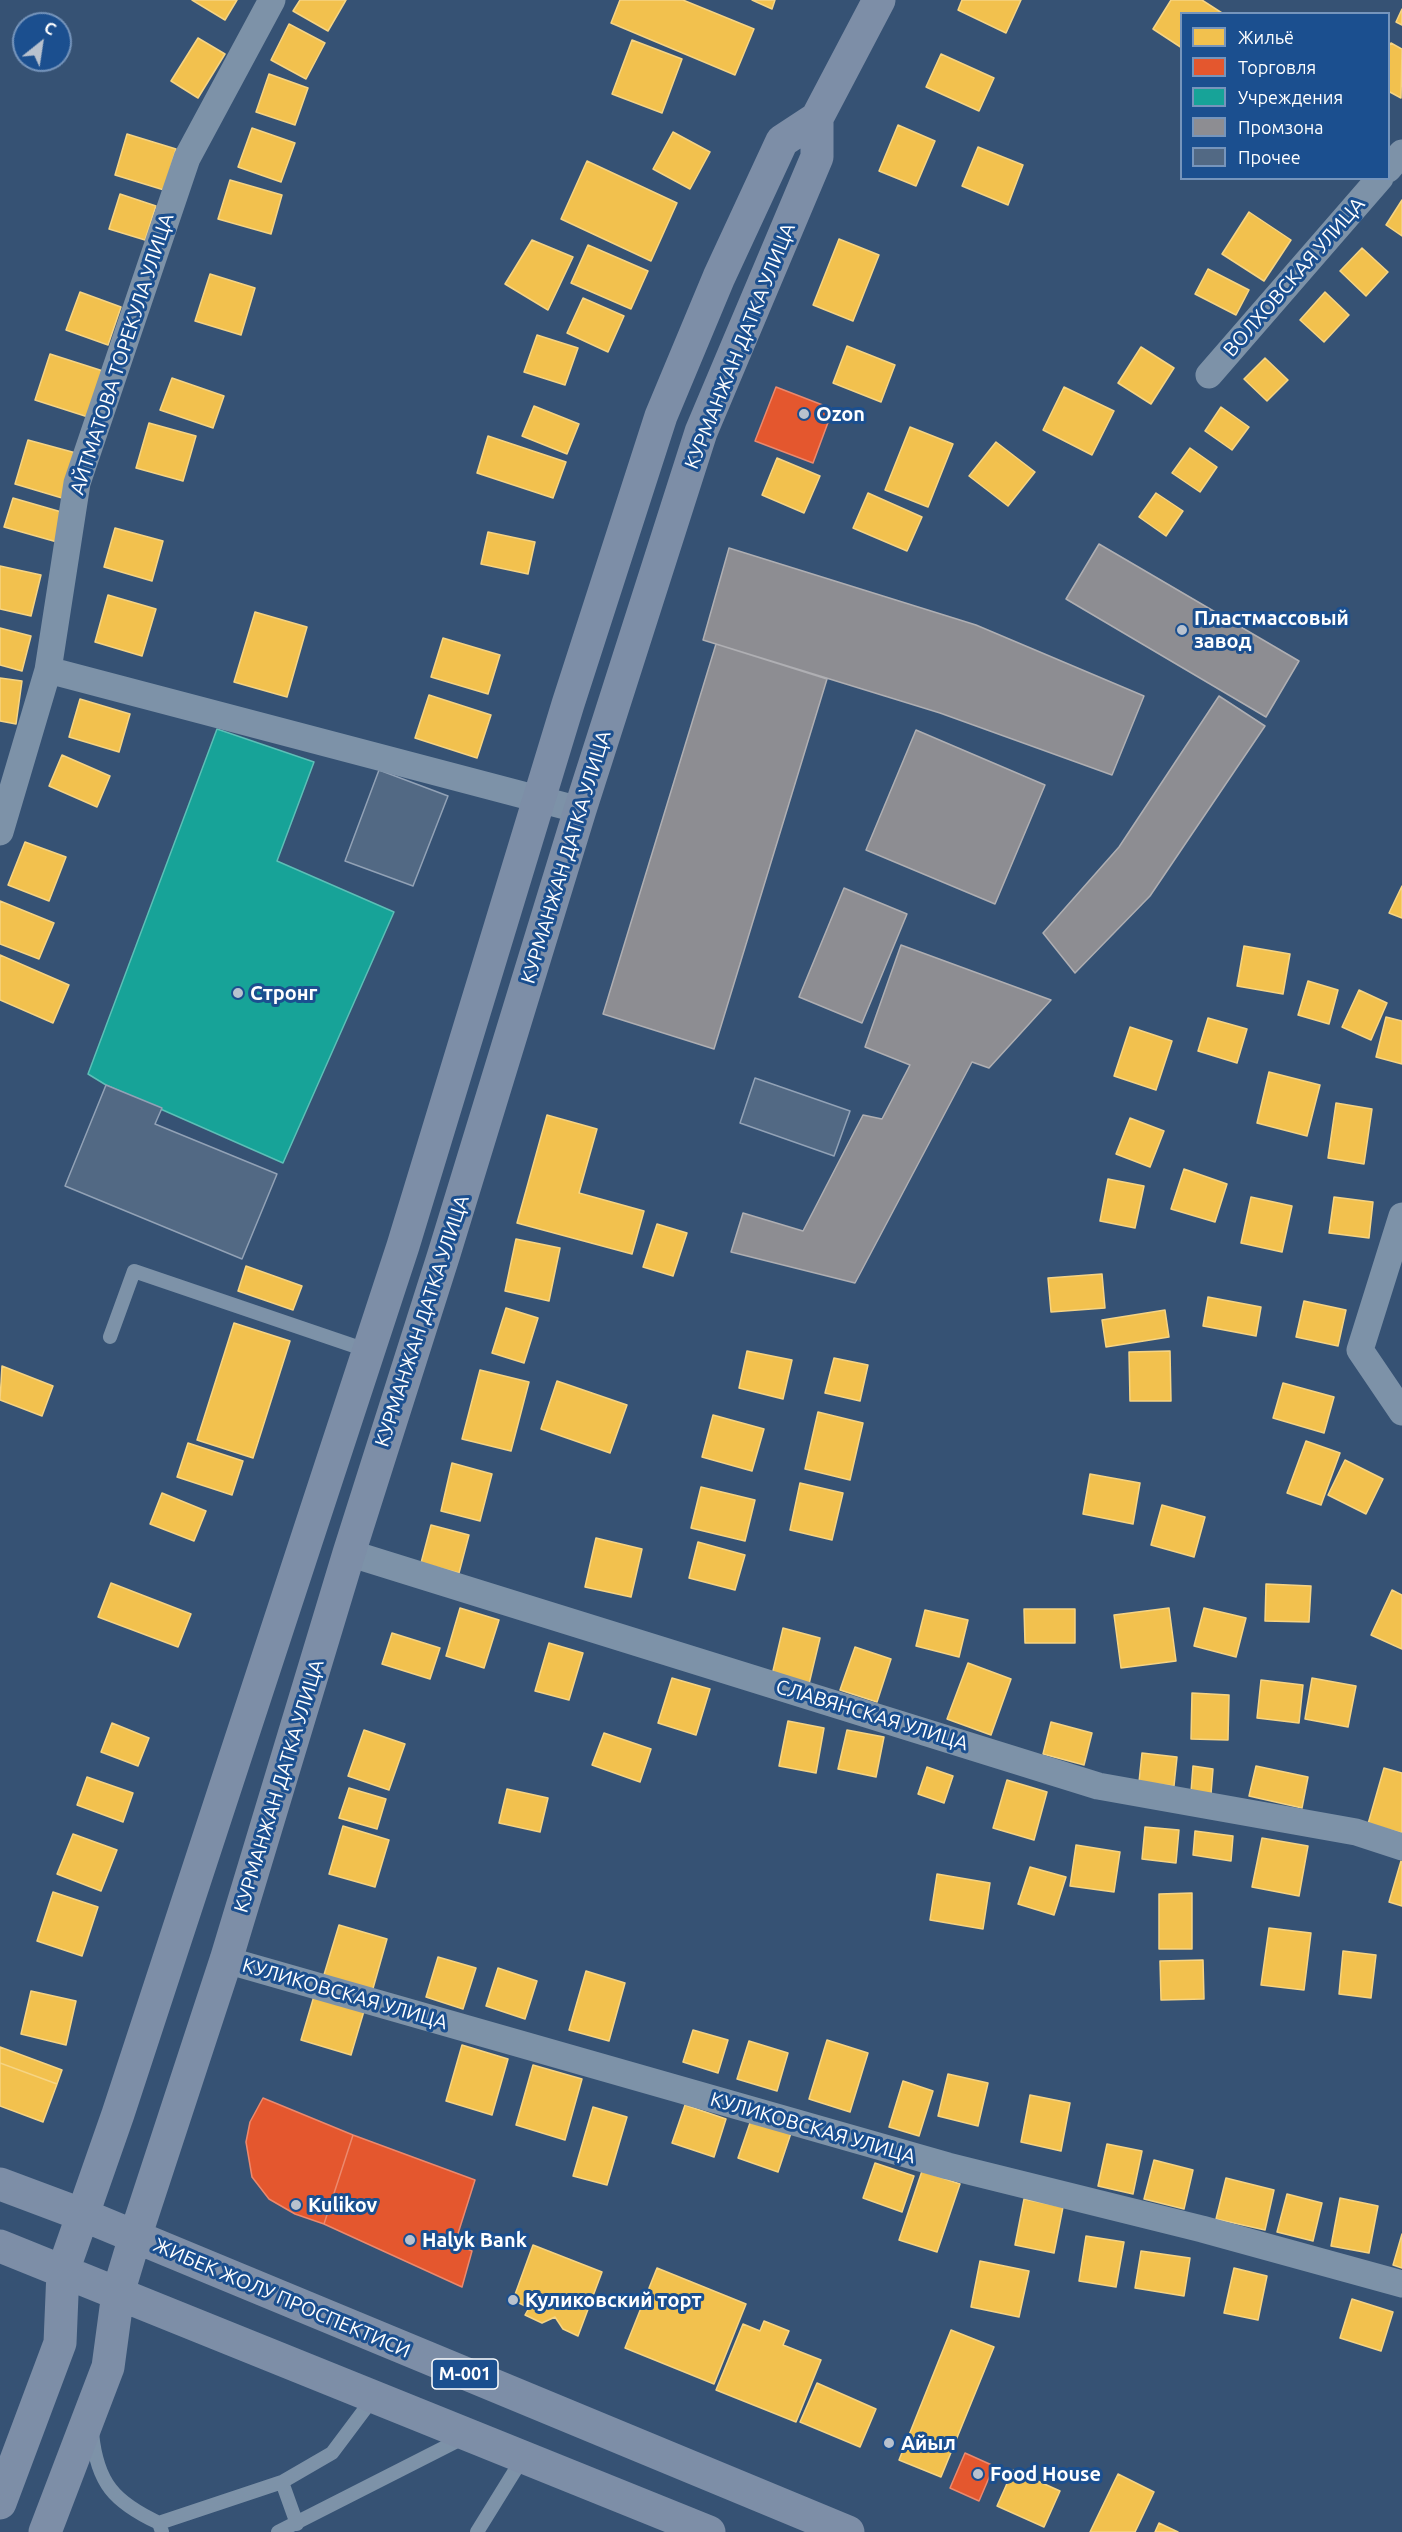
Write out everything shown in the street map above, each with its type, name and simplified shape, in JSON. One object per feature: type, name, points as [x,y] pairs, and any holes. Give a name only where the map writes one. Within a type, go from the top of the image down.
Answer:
[{"type":"main road","name":"КУРМАНЖАН ДАТКА УЛИЦА","points":[[45,2532],[108,2367],[118,2293],[135,2236],[226,1960],[349,1553],[448,1242],[580,810],[701,432],[817,157],[817,118],[879,0]]},
{"type":"main road","name":"КУРМАНЖАН ДАТКА УЛИЦА","points":[[0,2503],[60,2343],[63,2271],[369,1351],[541,798],[568,704],[661,416],[719,277],[782,141],[817,118]]},
{"type":"main road","name":"М-001","points":[[0,2184],[83,2215]]},
{"type":"main road","name":"ЖИБЕК ЖОЛУ ПРОСПЕКТИСИ","points":[[83,2215],[848,2532]]},
{"type":"main road","points":[[0,2246],[709,2532]]},
{"type":"street","name":"АЙТМАТОВА ТОРЕКУЛА УЛИЦА","points":[[0,832],[48,670],[77,483],[187,158],[272,0]]},
{"type":"street","points":[[1390,168],[1402,153]]},
{"type":"street","name":"ВОЛХОВСКАЯ УЛИЦА","points":[[1209,375],[1378,180]]},
{"type":"street","points":[[48,670],[580,810]]},
{"type":"street","points":[[1402,1216],[1360,1350],[1402,1412]]},
{"type":"street","name":"СЛАВЯНСКАЯ УЛИЦА","points":[[349,1553],[1098,1786],[1356,1832],[1402,1847]]},
{"type":"street","name":"КУЛИКОВСКАЯ УЛИЦА","points":[[226,1960],[948,2166],[1202,2229],[1402,2284]]},
{"type":"lane","points":[[110,1336],[134,1271],[369,1351]]},
{"type":"lane","points":[[93,2406],[94,2457],[101,2478],[116,2498],[161,2528],[282,2482],[332,2453],[374,2397]]},
{"type":"lane","points":[[278,2532],[297,2524],[363,2487],[468,2436]]},
{"type":"lane","points":[[477,2532],[524,2456]]},
{"type":"lane","points":[[282,2482],[297,2524]]},
{"type":"building: Жильё","points":[[192,0],[237,0],[225,20]]},
{"type":"building: Жильё","points":[[300,0],[346,0],[328,31],[293,11]]},
{"type":"building: Жильё","points":[[620,0],[683,0],[754,29],[735,75],[611,23]]},
{"type":"building: Жильё","points":[[752,0],[775,0],[772,9]]},
{"type":"building: Жильё","points":[[962,0],[1021,0],[1006,33],[958,10]]},
{"type":"building: Жильё","points":[[1171,0],[1202,0],[1220,12],[1180,12],[1180,47],[1153,29]]},
{"type":"building: Жильё","points":[[1402,9],[1402,25],[1396,22]]},
{"type":"building: Жильё","points":[[289,24],[325,43],[306,79],[271,60]]},
{"type":"building: Жильё","points":[[198,38],[225,54],[198,98],[171,81]]},
{"type":"building: Жильё","points":[[632,40],[682,59],[662,113],[612,94]]},
{"type":"building: Жильё","points":[[1390,44],[1402,49],[1401,98],[1390,92]]},
{"type":"building: Жильё","points":[[941,54],[994,78],[979,111],[926,87]]},
{"type":"building: Жильё","points":[[269,74],[308,88],[295,125],[256,112]]},
{"type":"building: Жильё","points":[[898,125],[935,141],[916,186],[879,171]]},
{"type":"building: Жильё","points":[[252,128],[295,143],[281,182],[238,167]]},
{"type":"building: Жильё","points":[[673,132],[710,152],[690,189],[653,169]]},
{"type":"building: Жильё","points":[[127,134],[176,149],[164,190],[115,175]]},
{"type":"building: Жильё","points":[[978,147],[1023,165],[1008,205],[962,186]]},
{"type":"building: Жильё","points":[[587,161],[677,203],[651,261],[561,219]]},
{"type":"building: Жильё","points":[[230,180],[282,195],[271,234],[218,219]]},
{"type":"building: Жильё","points":[[120,194],[156,206],[145,240],[109,229]]},
{"type":"building: Жильё","points":[[1402,200],[1402,236],[1386,225]]},
{"type":"building: Жильё","points":[[1249,212],[1291,240],[1264,281],[1222,254]]},
{"type":"building: Жильё","points":[[839,239],[879,255],[853,321],[813,305]]},
{"type":"building: Жильё","points":[[532,240],[573,257],[548,310],[505,284]]},
{"type":"building: Жильё","points":[[588,245],[648,271],[631,309],[571,283]]},
{"type":"building: Жильё","points":[[1362,248],[1388,272],[1366,296],[1340,271]]},
{"type":"building: Жильё","points":[[1208,269],[1249,290],[1236,315],[1195,294]]},
{"type":"building: Жильё","points":[[210,274],[255,288],[241,335],[195,321]]},
{"type":"building: Жильё","points":[[80,292],[121,307],[108,345],[66,330]]},
{"type":"building: Жильё","points":[[1325,292],[1349,315],[1324,342],[1300,320]]},
{"type":"building: Жильё","points":[[583,298],[624,316],[608,352],[567,333]]},
{"type":"building: Жильё","points":[[537,335],[578,348],[565,385],[524,372]]},
{"type":"building: Жильё","points":[[847,346],[895,365],[881,402],[833,383]]},
{"type":"building: Жильё","points":[[1141,347],[1174,368],[1151,404],[1118,383]]},
{"type":"building: Жильё","points":[[50,354],[103,371],[88,417],[35,400]]},
{"type":"building: Жильё","points":[[1265,358],[1288,380],[1267,401],[1244,379]]},
{"type":"building: Жильё","points":[[172,378],[224,396],[213,428],[160,410]]},
{"type":"building: Жильё","points":[[1064,387],[1114,411],[1092,455],[1043,430]]},
{"type":"building: Жильё","points":[[534,406],[579,424],[567,454],[522,436]]},
{"type":"building: Жильё","points":[[1221,407],[1249,427],[1232,450],[1205,431]]},
{"type":"building: Жильё","points":[[149,423],[196,436],[183,481],[136,468]]},
{"type":"building: Жильё","points":[[910,427],[953,444],[928,507],[885,490]]},
{"type":"building: Жильё","points":[[488,436],[566,462],[553,498],[477,473]]},
{"type":"building: Жильё","points":[[28,440],[76,453],[62,498],[15,484]]},
{"type":"building: Жильё","points":[[996,442],[1035,472],[1008,506],[969,476]]},
{"type":"building: Жильё","points":[[1190,448],[1217,467],[1200,492],[1172,473]]},
{"type":"building: Жильё","points":[[777,458],[820,476],[804,513],[762,495]]},
{"type":"building: Жильё","points":[[868,493],[922,517],[907,551],[853,528]]},
{"type":"building: Жильё","points":[[1156,493],[1183,511],[1166,536],[1139,517]]},
{"type":"building: Жильё","points":[[13,498],[65,513],[57,542],[4,527]]},
{"type":"building: Жильё","points":[[115,528],[163,541],[152,581],[104,567]]},
{"type":"building: Жильё","points":[[488,532],[535,542],[528,574],[481,564]]},
{"type":"building: Жильё","points":[[0,566],[41,575],[31,616],[0,609]]},
{"type":"building: Жильё","points":[[108,595],[156,609],[142,656],[95,642]]},
{"type":"building: Жильё","points":[[255,612],[307,627],[287,697],[234,682]]},
{"type":"building: Жильё","points":[[0,628],[31,636],[22,671],[0,665]]},
{"type":"building: Жильё","points":[[443,638],[500,655],[488,694],[431,677]]},
{"type":"building: Жильё","points":[[0,678],[22,681],[16,724],[0,721]]},
{"type":"building: Жильё","points":[[429,695],[491,715],[477,758],[415,738]]},
{"type":"building: Жильё","points":[[80,699],[130,714],[119,752],[69,737]]},
{"type":"building: Жильё","points":[[62,755],[110,776],[97,807],[49,786]]},
{"type":"building: Жильё","points":[[25,842],[66,857],[49,901],[8,885]]},
{"type":"building: Жильё","points":[[1402,886],[1402,918],[1389,913]]},
{"type":"building: Жильё","points":[[0,901],[54,923],[39,959],[0,944]]},
{"type":"building: Жильё","points":[[1244,946],[1290,954],[1283,994],[1237,986]]},
{"type":"building: Жильё","points":[[0,955],[69,985],[53,1023],[0,1000]]},
{"type":"building: Жильё","points":[[1308,981],[1338,990],[1329,1024],[1298,1015]]},
{"type":"building: Жильё","points":[[1359,990],[1387,1003],[1371,1040],[1342,1027]]},
{"type":"building: Жильё","points":[[1386,1017],[1402,1021],[1402,1064],[1376,1057]]},
{"type":"building: Жильё","points":[[1208,1018],[1247,1029],[1237,1063],[1198,1051]]},
{"type":"building: Жильё","points":[[1130,1027],[1172,1041],[1156,1090],[1114,1076]]},
{"type":"building: Жильё","points":[[1269,1072],[1320,1085],[1307,1136],[1257,1123]]},
{"type":"building: Жильё","points":[[1336,1103],[1372,1109],[1364,1164],[1328,1158]]},
{"type":"building: Жильё","points":[[547,1115],[597,1129],[579,1193],[644,1211],[632,1254],[517,1223]]},
{"type":"building: Жильё","points":[[1130,1118],[1164,1131],[1150,1167],[1116,1154]]},
{"type":"building: Жильё","points":[[1184,1169],[1227,1184],[1215,1222],[1171,1209]]},
{"type":"building: Жильё","points":[[1108,1179],[1144,1186],[1135,1228],[1100,1221]]},
{"type":"building: Жильё","points":[[1251,1197],[1292,1206],[1282,1252],[1241,1243]]},
{"type":"building: Жильё","points":[[1334,1197],[1373,1202],[1369,1238],[1329,1233]]},
{"type":"building: Жильё","points":[[657,1224],[687,1233],[673,1276],[643,1267]]},
{"type":"building: Жильё","points":[[516,1239],[560,1248],[549,1301],[505,1291]]},
{"type":"building: Жильё","points":[[246,1266],[302,1286],[293,1310],[238,1291]]},
{"type":"building: Жильё","points":[[1102,1274],[1105,1308],[1051,1312],[1048,1278]]},
{"type":"building: Жильё","points":[[1208,1297],[1261,1307],[1256,1336],[1203,1326]]},
{"type":"building: Жильё","points":[[1304,1301],[1346,1310],[1338,1346],[1296,1337]]},
{"type":"building: Жильё","points":[[506,1308],[538,1318],[524,1363],[492,1353]]},
{"type":"building: Жильё","points":[[1165,1310],[1169,1337],[1106,1347],[1102,1320]]},
{"type":"building: Жильё","points":[[234,1323],[290,1341],[253,1458],[197,1440]]},
{"type":"building: Жильё","points":[[747,1351],[792,1360],[783,1399],[739,1388]]},
{"type":"building: Жильё","points":[[1170,1351],[1171,1401],[1130,1401],[1129,1352]]},
{"type":"building: Жильё","points":[[834,1358],[868,1365],[860,1401],[825,1393]]},
{"type":"building: Жильё","points":[[2,1366],[53,1386],[42,1416],[0,1400]]},
{"type":"building: Жильё","points":[[480,1370],[529,1382],[511,1451],[462,1439]]},
{"type":"building: Жильё","points":[[557,1381],[627,1405],[610,1453],[541,1429]]},
{"type":"building: Жильё","points":[[1283,1383],[1334,1397],[1324,1433],[1273,1418]]},
{"type":"building: Жильё","points":[[818,1412],[863,1423],[850,1480],[805,1469]]},
{"type":"building: Жильё","points":[[713,1415],[764,1429],[752,1471],[702,1457]]},
{"type":"building: Жильё","points":[[1306,1441],[1340,1453],[1321,1505],[1287,1493]]},
{"type":"building: Жильё","points":[[188,1443],[243,1461],[232,1495],[177,1477]]},
{"type":"building: Жильё","points":[[1345,1460],[1383,1479],[1366,1514],[1328,1495]]},
{"type":"building: Жильё","points":[[452,1463],[492,1474],[480,1521],[441,1511]]},
{"type":"building: Жильё","points":[[1090,1474],[1140,1483],[1133,1524],[1083,1514]]},
{"type":"building: Жильё","points":[[800,1483],[843,1493],[832,1540],[790,1530]]},
{"type":"building: Жильё","points":[[701,1487],[755,1500],[745,1541],[691,1528]]},
{"type":"building: Жильё","points":[[162,1493],[206,1511],[194,1541],[150,1524]]},
{"type":"building: Жильё","points":[[1162,1505],[1205,1517],[1194,1557],[1151,1545]]},
{"type":"building: Жильё","points":[[431,1525],[469,1535],[459,1573],[421,1563]]},
{"type":"building: Жильё","points":[[596,1538],[642,1549],[631,1597],[585,1587]]},
{"type":"building: Жильё","points":[[698,1542],[745,1555],[735,1590],[689,1578]]},
{"type":"building: Жильё","points":[[111,1583],[191,1614],[178,1647],[98,1617]]},
{"type":"building: Жильё","points":[[1266,1584],[1311,1586],[1309,1622],[1265,1621]]},
{"type":"building: Жильё","points":[[1392,1590],[1402,1595],[1402,1649],[1371,1635]]},
{"type":"building: Жильё","points":[[460,1608],[499,1620],[484,1668],[446,1656]]},
{"type":"building: Жильё","points":[[1169,1608],[1176,1661],[1121,1668],[1114,1615]]},
{"type":"building: Жильё","points":[[1204,1608],[1246,1618],[1236,1657],[1194,1646]]},
{"type":"building: Жильё","points":[[1024,1609],[1075,1609],[1075,1643],[1025,1643]]},
{"type":"building: Жильё","points":[[925,1610],[968,1620],[959,1657],[916,1646]]},
{"type":"building: Жильё","points":[[783,1628],[820,1638],[809,1684],[772,1675]]},
{"type":"building: Жильё","points":[[392,1633],[440,1648],[430,1679],[382,1664]]},
{"type":"building: Жильё","points":[[549,1643],[583,1653],[569,1700],[535,1691]]},
{"type":"building: Жильё","points":[[855,1647],[891,1659],[877,1702],[840,1690]]},
{"type":"building: Жильё","points":[[968,1663],[1011,1679],[991,1735],[947,1719]]},
{"type":"building: Жильё","points":[[672,1678],[710,1689],[696,1735],[658,1723]]},
{"type":"building: Жильё","points":[[1312,1678],[1356,1686],[1348,1727],[1305,1719]]},
{"type":"building: Жильё","points":[[1261,1680],[1303,1685],[1299,1723],[1257,1718]]},
{"type":"building: Жильё","points":[[1192,1693],[1229,1695],[1228,1740],[1191,1739]]},
{"type":"building: Жильё","points":[[788,1721],[824,1728],[816,1773],[779,1766]]},
{"type":"building: Жильё","points":[[1051,1722],[1092,1733],[1084,1765],[1043,1754]]},
{"type":"building: Жильё","points":[[112,1723],[149,1738],[138,1766],[101,1752]]},
{"type":"building: Жильё","points":[[364,1730],[405,1744],[389,1790],[348,1776]]},
{"type":"building: Жильё","points":[[847,1730],[884,1737],[876,1777],[838,1769]]},
{"type":"building: Жильё","points":[[604,1733],[651,1749],[640,1782],[592,1765]]},
{"type":"building: Жильё","points":[[1142,1753],[1177,1757],[1174,1786],[1139,1782]]},
{"type":"building: Жильё","points":[[1193,1766],[1213,1769],[1211,1794],[1191,1792]]},
{"type":"building: Жильё","points":[[1256,1766],[1308,1777],[1302,1808],[1249,1796]]},
{"type":"building: Жильё","points":[[927,1767],[953,1776],[944,1803],[918,1794]]},
{"type":"building: Жильё","points":[[1384,1768],[1402,1773],[1402,1833],[1368,1824]]},
{"type":"building: Жильё","points":[[87,1777],[133,1793],[123,1822],[77,1805]]},
{"type":"building: Жильё","points":[[1007,1780],[1047,1792],[1034,1840],[993,1828]]},
{"type":"building: Жильё","points":[[349,1788],[386,1799],[377,1829],[339,1818]]},
{"type":"building: Жильё","points":[[507,1789],[548,1798],[540,1832],[499,1823]]},
{"type":"building: Жильё","points":[[343,1826],[389,1840],[375,1887],[329,1874]]},
{"type":"building: Жильё","points":[[1145,1827],[1179,1830],[1176,1863],[1142,1859]]},
{"type":"building: Жильё","points":[[1195,1831],[1233,1836],[1231,1861],[1193,1855]]},
{"type":"building: Жильё","points":[[73,1834],[117,1850],[101,1891],[57,1874]]},
{"type":"building: Жильё","points":[[1262,1838],[1308,1846],[1299,1896],[1252,1887]]},
{"type":"building: Жильё","points":[[1076,1845],[1120,1852],[1114,1892],[1070,1886]]},
{"type":"building: Жильё","points":[[1402,1862],[1402,1906],[1389,1902]]},
{"type":"building: Жильё","points":[[1030,1867],[1066,1877],[1054,1915],[1018,1904]]},
{"type":"building: Жильё","points":[[937,1874],[990,1883],[983,1929],[930,1920]]},
{"type":"building: Жильё","points":[[53,1892],[98,1907],[82,1956],[37,1941]]},
{"type":"building: Жильё","points":[[1192,1893],[1192,1949],[1159,1949],[1159,1894]]},
{"type":"building: Жильё","points":[[339,1925],[387,1939],[372,1992],[323,1978]]},
{"type":"building: Жильё","points":[[1269,1928],[1311,1933],[1304,1990],[1261,1985]]},
{"type":"building: Жильё","points":[[1343,1951],[1376,1955],[1371,1998],[1339,1994]]},
{"type":"building: Жильё","points":[[438,1957],[476,1968],[463,2009],[426,1997]]},
{"type":"building: Жильё","points":[[1203,1960],[1204,1999],[1161,2000],[1160,1961]]},
{"type":"building: Жильё","points":[[498,1968],[537,1981],[525,2019],[486,2006]]},
{"type":"building: Жильё","points":[[586,1971],[625,1983],[609,2041],[569,2030]]},
{"type":"building: Жильё","points":[[31,1991],[76,2001],[66,2045],[21,2034]]},
{"type":"building: Жильё","points":[[314,1996],[364,2011],[351,2055],[301,2040]]},
{"type":"building: Жильё","points":[[693,2030],[728,2040],[718,2073],[683,2062]]},
{"type":"building: Жильё","points":[[827,2040],[868,2053],[850,2112],[809,2099]]},
{"type":"building: Жильё","points":[[749,2041],[788,2053],[777,2091],[737,2079]]},
{"type":"building: Жильё","points":[[462,2045],[508,2059],[492,2115],[446,2101]]},
{"type":"building: Жильё","points":[[0,2047],[62,2070],[57,2084],[0,2063]]},
{"type":"building: Жильё","points":[[0,2063],[57,2084],[43,2122],[0,2106]]},
{"type":"building: Жильё","points":[[533,2065],[582,2079],[565,2140],[516,2125]]},
{"type":"building: Жильё","points":[[948,2074],[988,2083],[978,2126],[938,2116]]},
{"type":"building: Жильё","points":[[903,2081],[933,2091],[919,2136],[889,2127]]},
{"type":"building: Жильё","points":[[1030,2095],[1070,2103],[1061,2151],[1021,2142]]},
{"type":"building: Жильё","points":[[685,2105],[726,2119],[714,2157],[672,2143]]},
{"type":"building: Жильё","points":[[593,2107],[627,2117],[607,2185],[573,2176]]},
{"type":"building: Жильё","points":[[751,2120],[791,2133],[778,2172],[738,2158]]},
{"type":"building: Жильё","points":[[1107,2144],[1142,2151],[1133,2194],[1098,2186]]},
{"type":"building: Жильё","points":[[1154,2160],[1193,2170],[1184,2209],[1144,2199]]},
{"type":"building: Жильё","points":[[875,2163],[914,2176],[902,2212],[863,2198]]},
{"type":"building: Жильё","points":[[922,2171],[960,2184],[937,2252],[899,2240]]},
{"type":"building: Жильё","points":[[1226,2178],[1274,2190],[1265,2230],[1216,2219]]},
{"type":"building: Жильё","points":[[1287,2194],[1322,2203],[1313,2241],[1277,2232]]},
{"type":"building: Жильё","points":[[1340,2198],[1378,2206],[1369,2253],[1331,2246]]},
{"type":"building: Жильё","points":[[1024,2199],[1063,2207],[1054,2253],[1015,2245]]},
{"type":"building: Жильё","points":[[1402,2234],[1402,2268],[1393,2265]]},
{"type":"building: Жильё","points":[[1086,2236],[1124,2242],[1116,2287],[1079,2281]]},
{"type":"building: Жильё","points":[[533,2245],[602,2272],[578,2336],[563,2329],[555,2317],[542,2323],[525,2315],[529,2308],[513,2300]]},
{"type":"building: Жильё","points":[[1141,2251],[1190,2258],[1184,2296],[1135,2288]]},
{"type":"building: Жильё","points":[[980,2261],[1029,2271],[1019,2317],[971,2307]]},
{"type":"building: Жильё","points":[[657,2268],[746,2304],[714,2384],[625,2348]]},
{"type":"building: Жильё","points":[[1234,2268],[1267,2276],[1258,2320],[1224,2313]]},
{"type":"building: Жильё","points":[[1352,2299],[1393,2312],[1381,2351],[1340,2338]]},
{"type":"building: Жильё","points":[[764,2321],[789,2331],[783,2345],[821,2360],[796,2422],[716,2390],[743,2324],[760,2331]]},
{"type":"building: Жильё","points":[[951,2330],[994,2347],[941,2477],[899,2460]]},
{"type":"building: Жильё","points":[[817,2383],[876,2409],[860,2447],[800,2422]]},
{"type":"building: Жильё","points":[[1013,2470],[1060,2491],[1044,2527],[997,2506]]},
{"type":"building: Жильё","points":[[1118,2474],[1154,2492],[1135,2532],[1090,2532]]},
{"type":"building: Жильё","points":[[1159,2523],[1178,2532],[1155,2532]]},
{"type":"building: Торговля","points":[[776,387],[833,409],[813,463],[755,441]]},
{"type":"building: Торговля","points":[[263,2098],[353,2135],[324,2224],[295,2214],[269,2199],[252,2177],[246,2142],[250,2122]]},
{"type":"building: Торговля","points":[[353,2135],[475,2180],[455,2243],[472,2251],[462,2287],[324,2224]]},
{"type":"building: Торговля","points":[[965,2453],[994,2466],[979,2501],[950,2488]]},
{"type":"building: Учреждения","name":"Стронг","points":[[217,729],[314,762],[277,861],[394,912],[283,1163],[106,1085],[88,1074]]},
{"type":"building: Промзона","name":"Пластмассовый завод","points":[[1099,544],[1299,661],[1266,717],[1066,599]]},
{"type":"building: Промзона","points":[[729,548],[976,625],[1144,696],[1112,775],[940,713],[703,640]]},
{"type":"building: Промзона","points":[[716,644],[827,679],[714,1049],[603,1014]]},
{"type":"building: Промзона","points":[[1219,696],[1265,726],[1150,896],[1075,973],[1043,933],[1119,847]]},
{"type":"building: Промзона","points":[[916,730],[1045,785],[995,904],[866,850]]},
{"type":"building: Промзона","points":[[844,888],[907,914],[862,1023],[799,997]]},
{"type":"building: Промзона","points":[[901,945],[1051,1000],[989,1068],[972,1062],[855,1283],[731,1252],[743,1213],[803,1231],[863,1115],[882,1119],[910,1065],[865,1047]]},
{"type":"building: Прочее","points":[[379,770],[448,796],[413,886],[345,861]]},
{"type":"building: Прочее","points":[[755,1078],[850,1111],[834,1156],[740,1123]]},
{"type":"building: Прочее","points":[[106,1085],[162,1108],[155,1124],[277,1174],[242,1259],[65,1186]]},
{"type":"place","name":"Ozon","points":[[804,414]]},
{"type":"place","name":"Пластмассовый завод","points":[[1182,630]]},
{"type":"place","name":"Стронг","points":[[238,993]]},
{"type":"place","name":"Kulikov","points":[[296,2205]]},
{"type":"place","name":"Halyk Bank","points":[[410,2240]]},
{"type":"place","name":"Куликовский торт","points":[[513,2300]]},
{"type":"place","name":"Айыл","points":[[889,2443]]},
{"type":"place","name":"Food House","points":[[978,2474]]}]
